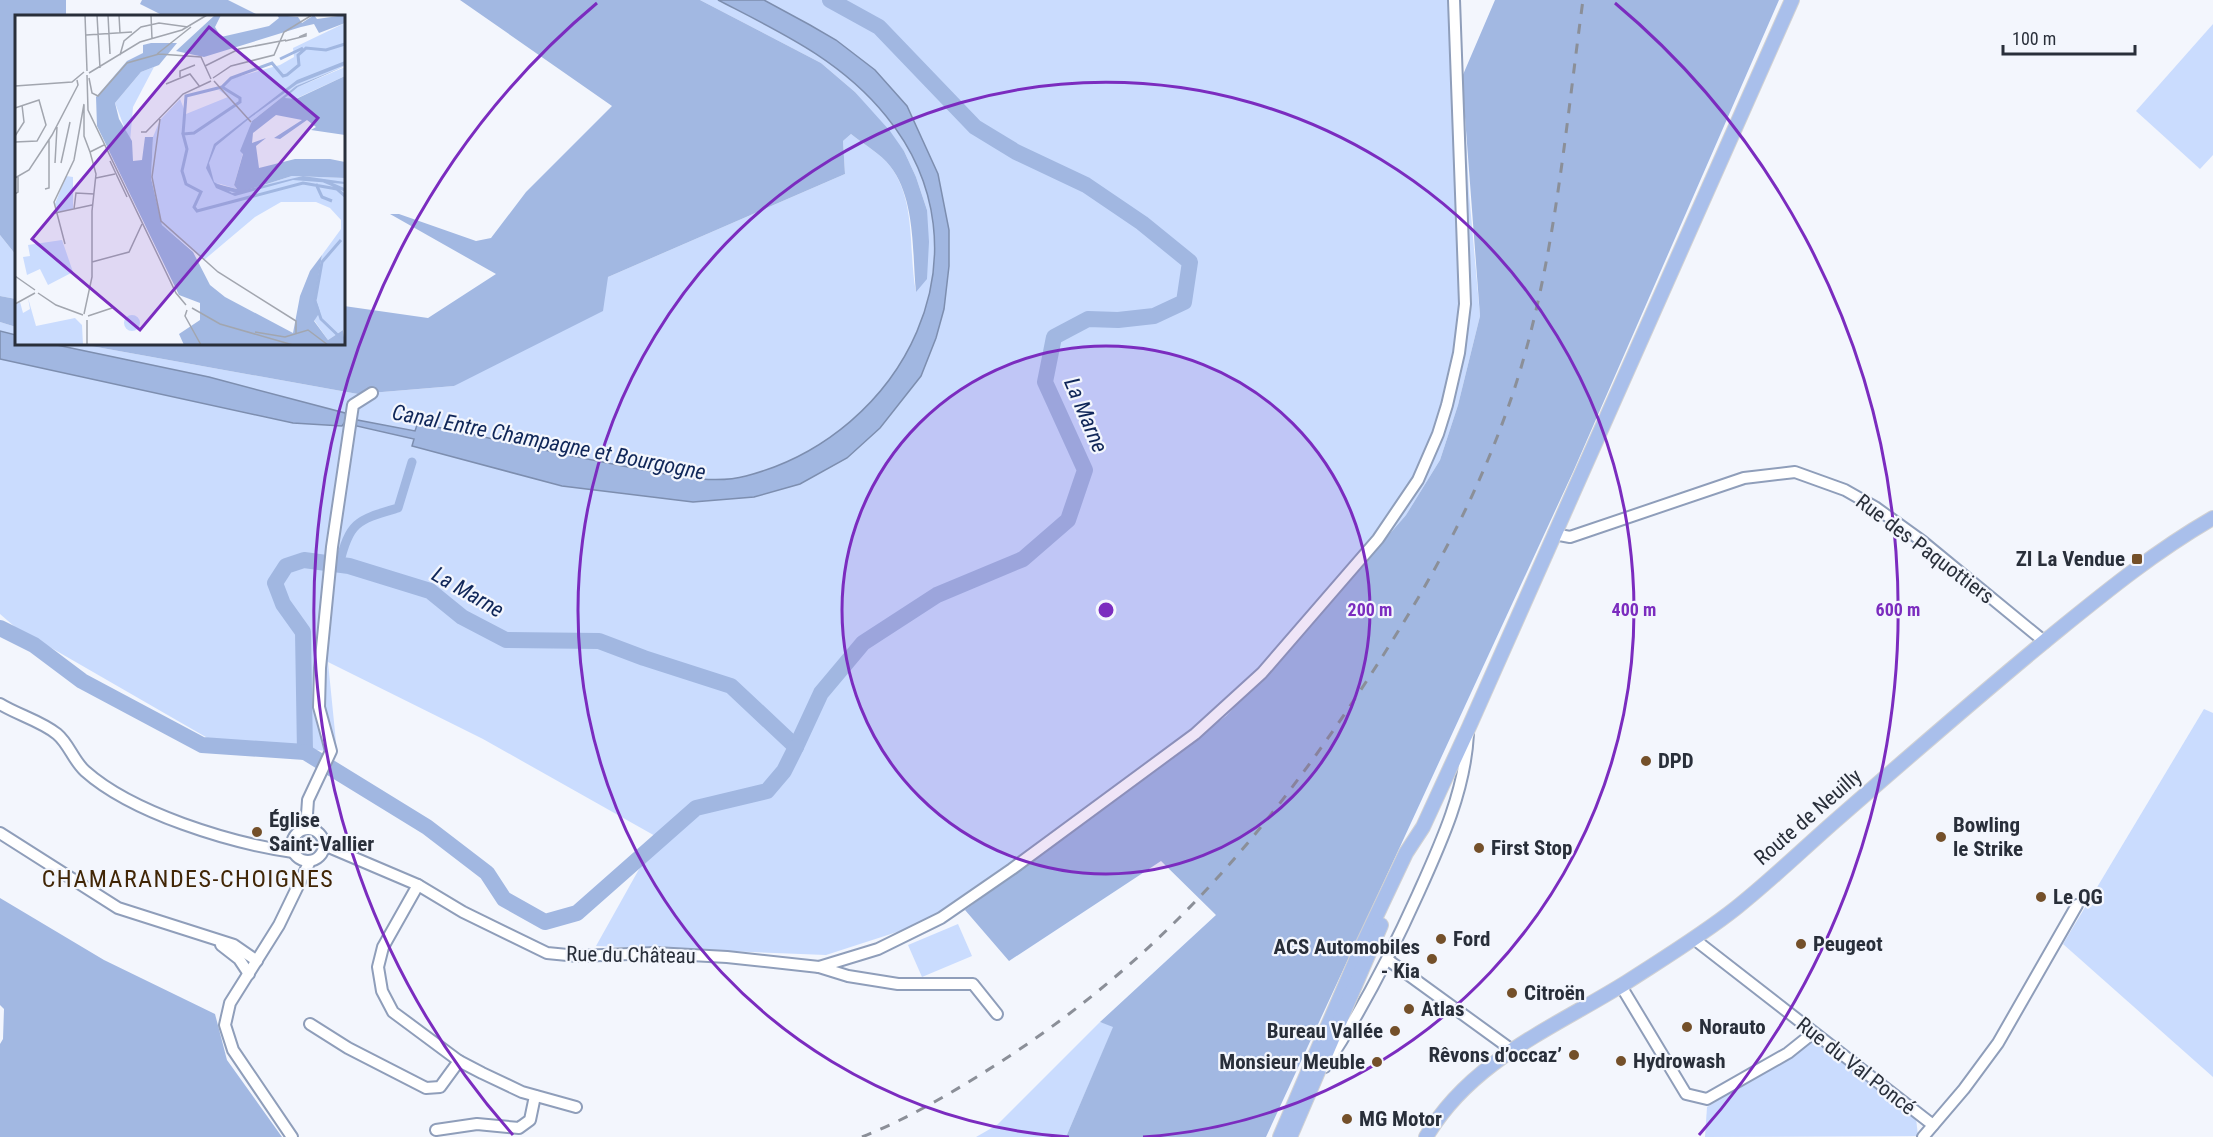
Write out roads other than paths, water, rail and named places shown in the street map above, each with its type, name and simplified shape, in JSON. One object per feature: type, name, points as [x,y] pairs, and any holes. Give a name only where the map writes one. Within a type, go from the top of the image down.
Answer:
[{"type":"main road","points":[[1290,1137],[1423,827],[1792,0]]},
{"type":"main road","name":"Route de Neuilly","points":[[1426,1137],[1438,1116],[1457,1094],[1512,1050],[1621,986],[1737,908],[1962,710],[2138,566],[2213,518]]},
{"type":"main road","points":[[1280,1137],[1363,944],[1406,853],[1423,827]]},
{"type":"street","points":[[819,967],[878,949],[941,918],[1012,870],[1195,734],[1262,673],[1378,539],[1406,500],[1428,460],[1441,424],[1454,380],[1466,304],[1454,0]]},
{"type":"street","points":[[306,829],[308,800],[331,752],[319,707],[320,668],[329,567],[348,433],[353,405],[372,393]]},
{"type":"street","name":"Rue des Paquottiers","points":[[1554,534],[1570,537],[1744,478],[1795,472],[1845,490],[1875,507],[1922,542],[2045,642]]},
{"type":"street","points":[[0,704],[56,734],[85,771],[129,802],[155,814],[234,838],[293,852],[300,860],[310,861]]},
{"type":"street","points":[[1315,1082],[1388,960],[1441,842],[1458,794],[1469,727]]},
{"type":"street","points":[[293,852],[294,837],[306,829]]},
{"type":"street","points":[[292,1137],[233,1050],[226,1034],[226,1012],[290,905],[310,861],[321,854],[324,845],[321,835],[306,829]]},
{"type":"street","points":[[1,835],[118,908],[216,942],[241,948],[257,961]]},
{"type":"street","name":"Rue du Château","points":[[324,845],[418,885],[463,912],[547,953],[578,956],[655,953],[727,957],[819,967]]},
{"type":"street","points":[[418,885],[383,947],[378,967],[382,991],[393,1012],[459,1061],[508,1086],[576,1107]]},
{"type":"street","name":"Rue du Val Poncé","points":[[1923,1137],[1998,1043],[2077,905]]},
{"type":"street","name":"Rue du Val Poncé","points":[[1694,939],[1933,1125]]},
{"type":"street","points":[[216,942],[231,951],[249,974]]},
{"type":"street","points":[[1388,960],[1512,1050]]},
{"type":"street","points":[[819,967],[848,976],[898,984],[973,984],[997,1014]]},
{"type":"street","points":[[1621,986],[1686,1094],[1707,1099],[1788,1053],[1813,1033]]},
{"type":"street","points":[[310,1024],[348,1048],[426,1088],[440,1087],[459,1061]]},
{"type":"street","points":[[436,1130],[477,1124],[519,1128],[530,1120],[535,1096]]},
{"type":"waterway","name":"La Marne","points":[[0,628],[34,645],[82,681],[202,745],[305,752],[303,632],[283,604],[275,583],[286,566],[304,560],[349,566],[430,591],[462,617],[506,640],[599,641],[731,686],[796,747],[821,693],[863,643],[937,595],[1023,559],[1068,520],[1085,470],[1045,382],[1054,337],[1088,319],[1118,320],[1154,316],[1184,302],[1190,262],[1142,223],[1086,185],[1016,152],[975,127],[879,27],[830,0]]},
{"type":"waterway","points":[[339,565],[347,539],[357,524],[398,508],[412,462]]},
{"type":"waterway","name":"La Marne","points":[[305,752],[427,827],[487,873],[504,899],[545,922],[577,913],[696,808],[767,791],[784,771],[796,747]]},
{"type":"railway","points":[[862,1137],[935,1101],[1005,1059],[1061,1020],[1161,935],[1206,890],[1289,792],[1390,645],[1434,570],[1473,494],[1506,413],[1520,371],[1543,280],[1559,187],[1583,0]]},
{"type":"place","name":"ZI La Vendue","points":[[2137,559]]},
{"type":"place","name":"DPD","points":[[1646,761]]},
{"type":"place","name":"Église Saint-Vallier","points":[[257,832]]},
{"type":"place","name":"Bowling le Strike","points":[[1941,837]]},
{"type":"place","name":"First Stop","points":[[1479,848]]},
{"type":"place","name":"Le QG","points":[[2041,897]]},
{"type":"place","name":"Ford","points":[[1441,939]]},
{"type":"place","name":"Peugeot","points":[[1801,944]]},
{"type":"place","name":"ACS Automobiles - Kia","points":[[1432,959]]},
{"type":"place","name":"Citroën","points":[[1512,993]]},
{"type":"place","name":"Atlas","points":[[1409,1009]]},
{"type":"place","name":"Norauto","points":[[1687,1027]]},
{"type":"place","name":"Bureau Vallée","points":[[1395,1031]]},
{"type":"place","name":"Rêvons d’occaz’","points":[[1574,1055]]},
{"type":"place","name":"Hydrowash","points":[[1621,1061]]},
{"type":"place","name":"Monsieur Meuble","points":[[1377,1062]]},
{"type":"place","name":"MG Motor","points":[[1347,1119]]},
{"type":"district","name":"CHAMARANDES-CHOIGNES","points":[[188,879]]},
{"type":"water label","name":"Canal Entre Champagne et Bourgogne","points":[[549,442]]}]
